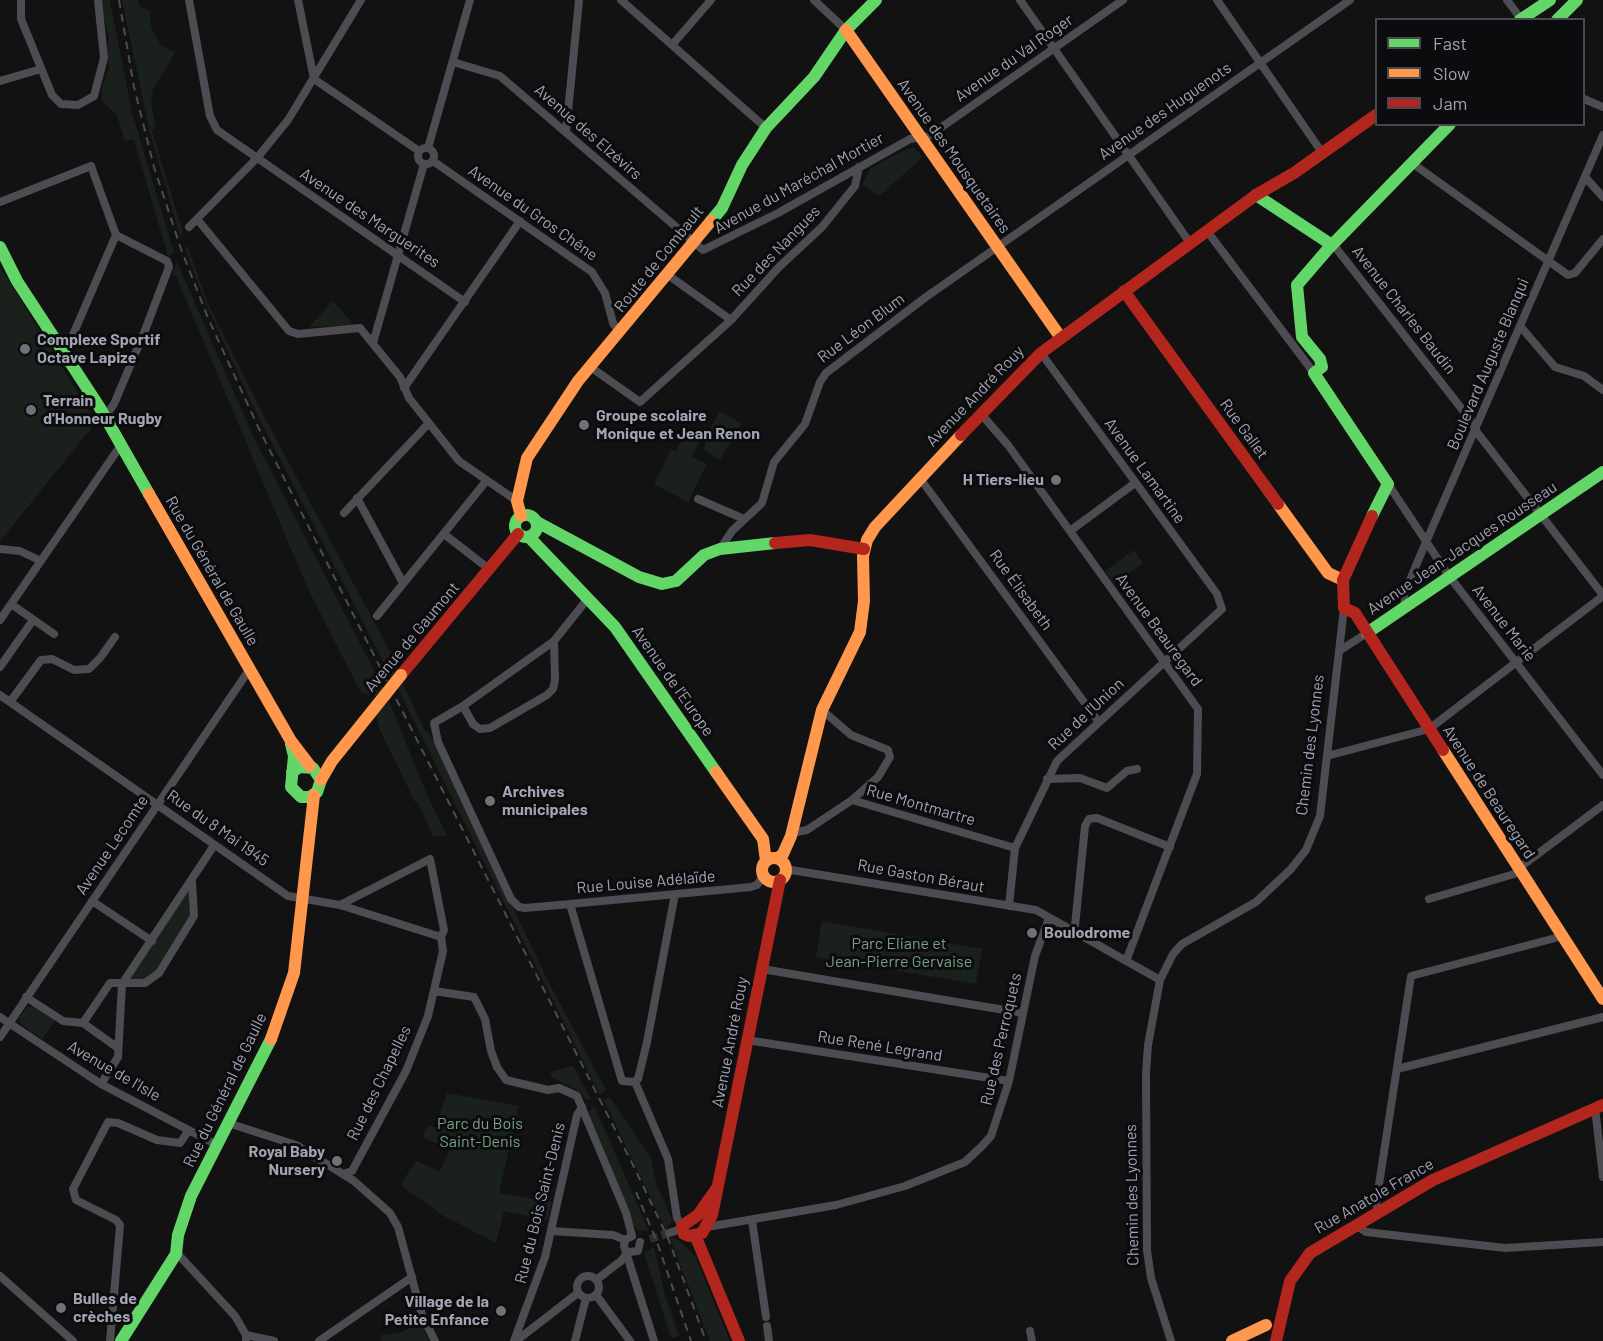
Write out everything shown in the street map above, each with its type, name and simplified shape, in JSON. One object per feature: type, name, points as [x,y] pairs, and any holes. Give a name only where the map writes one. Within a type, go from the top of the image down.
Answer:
[{"type":"street","points":[[21,0],[21,19],[52,95],[58,102],[81,105],[94,96],[104,58],[98,0]]},
{"type":"street","name":"Avenue des Marguerites","points":[[189,0],[213,124],[219,132],[465,302]]},
{"type":"street","points":[[298,0],[314,79],[419,151]]},
{"type":"street","points":[[189,227],[257,158],[288,120],[361,0]]},
{"type":"street","points":[[428,148],[470,0]]},
{"type":"street","points":[[566,132],[579,0]]},
{"type":"street","points":[[621,0],[763,124]]},
{"type":"street","points":[[672,45],[711,0]]},
{"type":"street","name":"Avenue des Mousquetaires","points":[[814,0],[846,30],[1060,338]]},
{"type":"street","name":"Route de Combault","points":[[521,516],[518,501],[521,475],[527,458],[589,366],[668,275],[722,208],[763,124],[813,77],[846,30],[876,0]]},
{"type":"street","points":[[1020,0],[1190,243]]},
{"type":"street","name":"Avenue du Val Roger","points":[[920,136],[929,136],[1123,0]]},
{"type":"street","points":[[1217,0],[1323,154]]},
{"type":"street","name":"Avenue des Huguenots","points":[[998,247],[1350,0]]},
{"type":"street","points":[[1507,0],[1519,18]]},
{"type":"street","points":[[1522,18],[1550,0]]},
{"type":"street","points":[[1559,18],[1577,0]]},
{"type":"street","name":"Avenue des Elzévirs","points":[[453,62],[500,76],[694,244]]},
{"type":"street","points":[[0,81],[41,69]]},
{"type":"street","points":[[1585,99],[1603,107]]},
{"type":"street","name":"Avenue André Rouy","points":[[704,1222],[717,1188],[776,902],[775,870],[792,850],[791,835],[822,710],[860,632],[864,601],[864,549],[875,527],[919,477],[1019,373],[1060,338],[1256,195],[1323,154],[1375,116]]},
{"type":"street","points":[[1314,373],[1322,367],[1320,359],[1302,337],[1297,285],[1332,245],[1448,126]]},
{"type":"street","name":"Boulevard Auguste Blanqui","points":[[1405,605],[1404,594],[1603,135]]},
{"type":"street","name":"Avenue du Maréchal Mortier","points":[[694,244],[700,250],[707,250],[858,167],[920,136]]},
{"type":"street","points":[[419,151],[428,148]]},
{"type":"street","points":[[424,164],[433,161],[434,153],[428,148]]},
{"type":"street","points":[[419,151],[418,159],[424,164]]},
{"type":"street","name":"Avenue du Gros Chêne","points":[[433,161],[592,272],[604,293],[613,323],[619,332]]},
{"type":"street","points":[[1412,163],[1548,262],[1570,275],[1603,239]]},
{"type":"street","points":[[373,343],[424,164]]},
{"type":"street","points":[[0,202],[91,166],[116,235],[167,261],[168,272],[114,404],[105,417]]},
{"type":"street","name":"Rue des Nangues","points":[[668,275],[731,320],[779,267],[822,227],[855,186],[860,172],[858,167]]},
{"type":"street","points":[[1585,177],[1603,197]]},
{"type":"street","points":[[1256,195],[1332,245]]},
{"type":"street","points":[[197,219],[289,331],[298,334],[360,328],[400,377],[404,388],[459,460],[518,501]]},
{"type":"street","points":[[404,388],[520,221]]},
{"type":"street","points":[[1208,231],[1314,373],[1388,484]]},
{"type":"street","points":[[61,349],[72,337],[116,235]]},
{"type":"street","name":"Avenue Charles Baudin","points":[[1332,245],[1472,422],[1476,431],[1603,595]]},
{"type":"street","name":"Rue du Général de Gaulle","points":[[0,247],[17,281],[105,417],[291,741],[312,767]]},
{"type":"street","name":"Rue Léon Blum","points":[[720,549],[744,519],[764,500],[774,462],[805,424],[820,382],[826,373],[922,300],[998,247]]},
{"type":"street","name":"Rue Gallet","points":[[1124,291],[1328,573],[1343,580]]},
{"type":"street","points":[[589,366],[640,402],[731,320]]},
{"type":"street","points":[[1520,326],[1555,367],[1584,376],[1603,390]]},
{"type":"street","name":"Avenue Lamartine","points":[[1041,354],[1216,594],[1222,609]]},
{"type":"street","name":"Avenue Beauregard","points":[[981,414],[1008,445],[1198,709],[1197,774],[1126,961]]},
{"type":"street","points":[[344,513],[429,423]]},
{"type":"street","points":[[0,620],[121,445]]},
{"type":"street","name":"Avenue Jean-Jacques Rousseau","points":[[1339,648],[1367,633],[1603,472]]},
{"type":"street","name":"Rue Élisabeth","points":[[919,477],[1098,721]]},
{"type":"street","points":[[377,616],[487,480]]},
{"type":"street","points":[[1070,531],[1135,483]]},
{"type":"street","name":"Avenue Marie","points":[[1388,484],[1449,576],[1603,775]]},
{"type":"street","name":"Chemin des Lyonnes","points":[[1172,1341],[1151,1278],[1147,1250],[1146,1073],[1148,1045],[1160,980],[1173,954],[1182,944],[1256,902],[1291,869],[1306,850],[1320,816],[1344,608],[1343,580],[1351,555],[1388,484]]},
{"type":"street","points":[[357,498],[403,583]]},
{"type":"street","points":[[698,500],[744,519]]},
{"type":"street","points":[[537,522],[535,533],[523,536],[515,524],[521,516],[530,516],[537,522],[657,583],[676,580],[704,555],[720,549],[810,540],[864,549]]},
{"type":"street","points":[[444,534],[489,569]]},
{"type":"street","name":"Avenue de Gaumont","points":[[321,780],[332,761],[401,675],[489,569],[523,536]]},
{"type":"street","name":"Avenue de l'Europe","points":[[523,536],[589,597],[615,627],[763,839],[775,870]]},
{"type":"street","points":[[0,549],[20,551],[41,561]]},
{"type":"street","points":[[1327,756],[1429,729],[1603,595]]},
{"type":"street","points":[[554,640],[555,680],[553,689],[547,695],[490,728],[480,729],[473,724],[463,706],[554,640],[589,597]]},
{"type":"street","points":[[11,604],[54,634]]},
{"type":"street","name":"Avenue de Beauregard","points":[[1344,608],[1353,611],[1603,999]]},
{"type":"street","name":"Rue de l'Union","points":[[1009,906],[1015,848],[1057,761],[1222,609]]},
{"type":"street","points":[[0,667],[33,620]]},
{"type":"street","points":[[10,702],[41,660],[52,659],[74,670],[89,669],[100,658],[114,637]]},
{"type":"street","name":"Avenue Lecomte","points":[[0,1037],[249,670]]},
{"type":"street","name":"Rue du 8 Mai 1945","points":[[0,695],[288,896],[302,900]]},
{"type":"street","name":"Rue Louise Adélaïde","points":[[463,706],[434,723],[438,742],[511,899],[519,907],[754,887],[775,870]]},
{"type":"street","points":[[822,710],[851,735],[888,750],[890,757],[878,777],[852,800]]},
{"type":"street","name":"Rue du Général de Gaulle","points":[[291,741],[294,756],[292,772]]},
{"type":"street","points":[[312,767],[321,780],[319,788],[314,795],[305,797],[297,795],[290,782],[292,772],[300,766],[312,767],[332,761]]},
{"type":"street","points":[[1047,778],[1080,778],[1107,788],[1127,771],[1137,769]]},
{"type":"street","name":"Rue du Général de Gaulle","points":[[297,795],[304,807],[309,827]]},
{"type":"street","name":"Rue du Général de Gaulle","points":[[124,1337],[176,1252],[178,1235],[191,1196],[284,1007],[294,973],[314,795]]},
{"type":"street","name":"Rue Montmartre","points":[[791,835],[807,830],[852,800],[1015,848]]},
{"type":"street","points":[[1430,899],[1520,870],[1603,805]]},
{"type":"street","points":[[1072,931],[1075,926],[1085,826],[1089,819],[1097,818],[1170,847]]},
{"type":"street","points":[[102,1084],[118,1057],[122,984],[213,847]]},
{"type":"street","name":"Rue des Chapelles","points":[[340,905],[430,859],[444,930],[441,937],[443,951],[428,1016],[406,1071],[352,1171]]},
{"type":"street","name":"Rue Gaston Béraut","points":[[775,870],[1036,910],[1049,918]]},
{"type":"street","points":[[83,1023],[110,983],[145,983],[159,973],[194,916],[192,881]]},
{"type":"street","points":[[635,1082],[638,1079],[647,1042],[675,894]]},
{"type":"street","points":[[302,900],[340,905],[441,937]]},
{"type":"street","points":[[92,901],[152,941]]},
{"type":"street","points":[[570,904],[622,1081],[635,1082]]},
{"type":"street","points":[[1049,918],[1160,980]]},
{"type":"street","name":"Rue des Perroquets","points":[[704,1222],[752,1220],[836,1205],[905,1186],[965,1162],[991,1136],[1009,1081],[1035,956],[1049,918]]},
{"type":"street","points":[[1378,1211],[1376,1204],[1411,976],[1563,936]]},
{"type":"street","points":[[762,969],[1022,1013]]},
{"type":"street","points":[[434,991],[474,997],[485,1019],[491,1051],[497,1067],[506,1080],[548,1090],[559,1088],[573,1093],[582,1107],[626,1213],[629,1238],[624,1246],[628,1252],[654,1341]]},
{"type":"street","points":[[26,997],[63,1021],[83,1023],[118,1048]]},
{"type":"street","name":"Avenue de l'Isle","points":[[0,1017],[102,1084],[217,1145]]},
{"type":"street","points":[[1397,1069],[1603,1017]]},
{"type":"street","name":"Rue René Legrand","points":[[747,1040],[1009,1081]]},
{"type":"street","points":[[635,1082],[669,1159],[677,1229]]},
{"type":"street","name":"Rue du Bois Saint-Denis","points":[[515,1341],[535,1287],[551,1231],[577,1115],[582,1107]]},
{"type":"street","points":[[1599,1107],[1603,1177]]},
{"type":"street","name":"Rue Anatole France","points":[[1276,1337],[1290,1281],[1302,1260],[1318,1247],[1432,1180],[1599,1107]]},
{"type":"street","points":[[110,1341],[120,1225],[116,1220],[76,1200],[73,1189],[108,1122],[118,1123],[157,1140],[180,1143],[189,1130]]},
{"type":"street","points":[[228,1123],[296,1145],[354,1181],[390,1214],[398,1227],[422,1315],[435,1341]]},
{"type":"street","points":[[343,1174],[352,1171],[354,1181]]},
{"type":"street","points":[[752,1220],[766,1317]]},
{"type":"street","points":[[677,1229],[704,1222]]},
{"type":"street","points":[[677,1229],[689,1236],[695,1235],[704,1222]]},
{"type":"street","points":[[1356,1225],[1366,1232],[1505,1248],[1603,1242]]},
{"type":"street","points":[[551,1231],[613,1235],[640,1242],[650,1239]]},
{"type":"street","points":[[695,1235],[739,1341]]},
{"type":"street","points":[[596,1280],[628,1252],[638,1251],[640,1242]]},
{"type":"street","points":[[176,1252],[223,1302],[246,1338],[274,1341]]},
{"type":"street","points":[[0,1276],[73,1341]]},
{"type":"street","points":[[575,1341],[582,1295],[577,1286],[580,1279],[586,1276],[596,1280],[599,1286],[596,1295]]},
{"type":"street","points":[[319,1341],[412,1277]]},
{"type":"street","points":[[515,1341],[582,1295],[596,1295]]},
{"type":"street","points":[[596,1295],[630,1341]]},
{"type":"street","points":[[1232,1341],[1266,1325],[1280,1315]]},
{"type":"street","points":[[1266,1325],[1276,1337]]},
{"type":"street","points":[[112,1326],[124,1337]]},
{"type":"street","points":[[767,1326],[769,1341]]},
{"type":"street","points":[[1030,1330],[1032,1341]]},
{"type":"green space","points":[[99,0],[110,0],[132,113],[174,252],[168,256],[134,140],[125,141],[117,115],[102,101],[102,88],[109,68],[107,48],[109,38]]},
{"type":"green space","points":[[122,0],[138,0],[140,6],[150,11],[151,28],[161,45],[175,53],[153,89],[151,104],[156,127],[152,131],[183,233],[180,236],[150,133]]},
{"type":"green space","points":[[914,148],[923,157],[879,196],[862,184],[871,168],[907,149]]},
{"type":"green space","points":[[187,245],[208,304],[267,422],[396,663],[399,672],[392,679],[250,400],[206,304],[185,249]]},
{"type":"green space","points":[[177,262],[253,436],[384,690],[379,697],[361,693],[308,589],[176,276],[172,275]]},
{"type":"green space","name":"Complexe Sportif Octave Lapize","points":[[0,267],[93,417],[90,419],[94,425],[0,541]]},
{"type":"green space","points":[[334,302],[354,325],[309,327],[331,303]]},
{"type":"green space","points":[[720,411],[741,424],[720,460],[704,450],[707,434]]},
{"type":"green space","points":[[687,429],[702,436],[692,457],[707,464],[688,502],[654,484],[671,449],[676,451]]},
{"type":"green space","points":[[1134,550],[1143,563],[1114,584],[1105,571]]},
{"type":"green space","points":[[403,684],[424,729],[430,734],[549,983],[606,1090],[600,1095],[398,689]]},
{"type":"green space","points":[[389,701],[428,797],[447,835],[433,837],[418,802],[415,802],[380,730],[376,714]]},
{"type":"green space","points":[[192,881],[194,916],[159,973],[145,983],[122,984]]},
{"type":"green space","name":"Parc Eliane et Jean-Pierre Gervaise","points":[[822,921],[982,949],[976,984],[816,957]]},
{"type":"green space","points":[[34,1006],[55,1021],[42,1039],[21,1024],[19,1018],[27,1007]]},
{"type":"green space","points":[[573,1066],[591,1099],[587,1100],[579,1091],[553,1078],[550,1072]]},
{"type":"green space","name":"Parc du Bois Saint-Denis","points":[[447,1093],[519,1106],[499,1193],[552,1202],[548,1220],[504,1211],[496,1243],[444,1216],[403,1187],[402,1182],[416,1161],[440,1171],[450,1149],[422,1137],[429,1125],[435,1128]]},
{"type":"green space","points":[[610,1097],[651,1158],[656,1183],[672,1220],[666,1230],[604,1100]]},
{"type":"green space","points":[[594,1105],[649,1231],[637,1230],[633,1223],[589,1112]]},
{"type":"green space","points":[[670,1238],[679,1240],[695,1256],[730,1341],[710,1341]]},
{"type":"green space","points":[[654,1247],[665,1295],[679,1336],[671,1338],[644,1253]]},
{"type":"green space","points":[[420,1322],[430,1341],[381,1341],[381,1335],[400,1333]]},
{"type":"tunnel","points":[[650,1239],[669,1233]]},
{"type":"railway","points":[[119,0],[134,87],[154,167],[181,249],[208,318],[260,431],[633,1165],[668,1238],[706,1341]]},
{"type":"railway","points":[[636,1192],[657,1242],[691,1341]]},
{"type":"traffic: fast","points":[[711,221],[722,208],[742,165],[766,128],[814,77],[846,30],[876,0]]},
{"type":"traffic: fast","points":[[1523,18],[1550,0]]},
{"type":"traffic: fast","points":[[1559,18],[1577,0]]},
{"type":"traffic: fast","points":[[1372,516],[1388,484],[1314,373],[1322,367],[1320,359],[1302,337],[1297,285],[1328,249],[1448,126]]},
{"type":"traffic: fast","points":[[1256,195],[1332,245]]},
{"type":"traffic: fast","points":[[0,247],[17,281],[100,408],[149,494]]},
{"type":"traffic: fast","points":[[1367,633],[1603,472]]},
{"type":"traffic: fast","points":[[526,515],[534,518],[537,526],[534,534],[526,537],[518,534],[515,526],[518,518],[526,515]]},
{"type":"traffic: fast","points":[[537,522],[639,577],[662,584],[676,581],[704,555],[720,549],[775,543]]},
{"type":"traffic: fast","points":[[529,537],[615,627],[716,772]]},
{"type":"traffic: fast","points":[[291,744],[294,756],[291,787],[301,797],[310,797],[317,792],[321,780],[313,768],[300,767],[292,772]]},
{"type":"traffic: fast","points":[[121,1341],[176,1254],[178,1235],[191,1196],[271,1039]]},
{"type":"traffic: slow","points":[[846,30],[1061,338]]},
{"type":"traffic: slow","points":[[521,516],[517,501],[527,458],[578,381],[711,221]]},
{"type":"traffic: slow","points":[[778,858],[783,854],[791,836],[822,710],[860,632],[864,601],[863,556],[867,540],[875,527],[961,435]]},
{"type":"traffic: slow","points":[[149,494],[291,741],[310,766]]},
{"type":"traffic: slow","points":[[1278,504],[1328,573],[1343,580]]},
{"type":"traffic: slow","points":[[385,695],[401,675]]},
{"type":"traffic: slow","points":[[321,780],[332,761],[385,695]]},
{"type":"traffic: slow","points":[[1443,750],[1603,999]]},
{"type":"traffic: slow","points":[[716,772],[763,839],[766,861]]},
{"type":"traffic: slow","points":[[271,1039],[294,973],[314,795]]},
{"type":"traffic: slow","points":[[774,858],[779,859],[785,865],[786,870],[785,875],[779,881],[774,882],[769,881],[763,875],[762,870],[763,865],[769,859],[774,858]]},
{"type":"traffic: slow","points":[[1232,1341],[1266,1325]]},
{"type":"traffic: jam","points":[[961,435],[1041,353],[1256,195],[1294,173],[1375,116]]},
{"type":"traffic: jam","points":[[1124,291],[1278,504]]},
{"type":"traffic: jam","points":[[1372,516],[1343,580],[1344,608],[1355,613],[1443,750]]},
{"type":"traffic: jam","points":[[401,675],[518,534]]},
{"type":"traffic: jam","points":[[775,543],[810,540],[864,549]]},
{"type":"traffic: jam","points":[[717,1188],[698,1215],[682,1226],[684,1234],[689,1236],[702,1233],[712,1215],[780,880]]},
{"type":"traffic: jam","points":[[1276,1341],[1290,1281],[1310,1253],[1433,1180],[1603,1105]]},
{"type":"traffic: jam","points":[[695,1235],[739,1341]]},
{"type":"place","name":"Complexe Sportif Octave Lapize","points":[[25,349]]},
{"type":"place","name":"Terrain d'Honneur Rugby","points":[[31,410]]},
{"type":"place","name":"Groupe scolaire Monique et Jean Renon","points":[[584,425]]},
{"type":"place","name":"H Tiers-lieu","points":[[1056,480]]},
{"type":"place","name":"Archives municipales","points":[[490,801]]},
{"type":"place","name":"Boulodrome","points":[[1032,933]]},
{"type":"place","name":"Royal Baby Nursery","points":[[337,1161]]},
{"type":"place","name":"Bulles de crèches","points":[[61,1308]]},
{"type":"place","name":"Village de la Petite Enfance","points":[[501,1311]]}]
